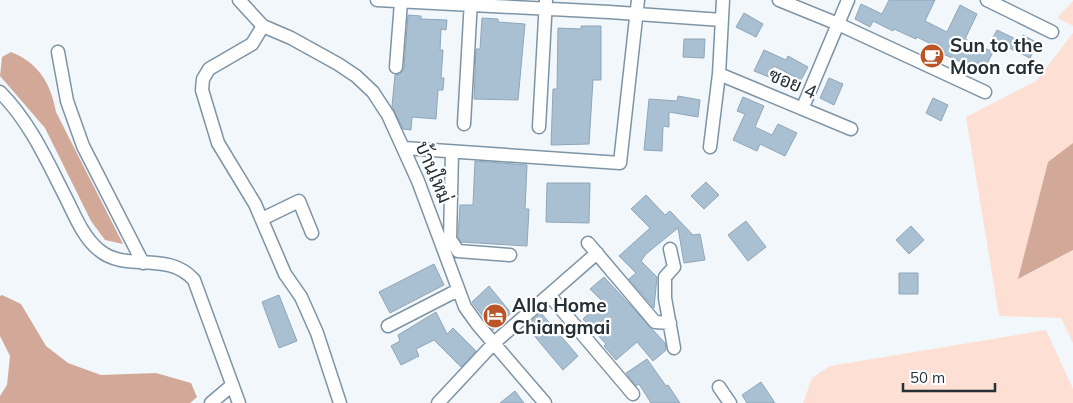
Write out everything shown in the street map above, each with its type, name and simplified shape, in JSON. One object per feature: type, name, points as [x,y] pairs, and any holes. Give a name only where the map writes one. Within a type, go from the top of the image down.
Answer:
[{"type":"street","name":"บ้านใหม่","points":[[239,0],[263,26],[291,38],[356,76],[374,92],[404,148],[447,254],[458,290],[474,319],[545,403]]},
{"type":"street","points":[[377,0],[546,4],[722,20]]},
{"type":"street","points":[[404,148],[620,163],[638,0]]},
{"type":"street","points":[[710,146],[720,74],[723,0]]},
{"type":"street","points":[[779,0],[838,24],[985,92]]},
{"type":"street","points":[[803,107],[848,0]]},
{"type":"street","points":[[987,0],[1052,32]]},
{"type":"street","points":[[396,67],[401,2]]},
{"type":"street","points":[[464,124],[471,3]]},
{"type":"street","points":[[539,127],[546,4]]},
{"type":"street","points":[[263,26],[252,44],[209,69],[203,79],[202,90],[218,143],[262,220],[278,260],[301,297],[317,333],[340,403]]},
{"type":"street","points":[[58,52],[67,101],[83,146],[143,263]]},
{"type":"street","name":"ซอย 4","points":[[720,74],[803,107],[851,129]]},
{"type":"street","points":[[0,92],[33,132],[88,238],[107,255],[143,263],[174,264],[187,272],[194,280],[231,386],[239,403]]},
{"type":"street","points":[[452,152],[450,239],[458,251],[510,255]]},
{"type":"street","points":[[262,220],[299,201],[312,233]]},
{"type":"street","points":[[588,243],[655,322],[670,323]]},
{"type":"street","points":[[670,249],[674,267],[665,277],[665,298],[674,348]]},
{"type":"street","points":[[438,403],[494,343],[597,254]]},
{"type":"street","points":[[388,326],[458,290]]},
{"type":"street","points":[[550,296],[633,394]]},
{"type":"street","points":[[211,403],[231,386]]},
{"type":"street","points":[[719,387],[730,403]]},
{"type":"shaded area","points":[[1073,1],[1073,26],[1057,18]]},
{"type":"shaded area","points":[[1073,33],[1073,143],[1048,162],[1019,279],[1073,250],[1073,343],[1061,318],[999,316],[966,117],[1036,81]]},
{"type":"shaded area","points":[[11,52],[36,68],[47,84],[56,112],[123,244],[105,240],[91,221],[45,128],[0,76],[2,57]]},
{"type":"shaded area","points":[[1073,143],[1073,250],[1018,279],[1048,162]]},
{"type":"shaded area","points":[[2,295],[21,304],[46,346],[68,363],[101,375],[156,373],[191,383],[197,397],[190,403],[0,403],[0,396],[7,385],[10,356],[0,336],[0,296]]},
{"type":"shaded area","points":[[1046,330],[1073,389],[1073,403],[803,403],[812,378],[830,366]]},
{"type":"building","points":[[889,0],[935,0],[925,21],[947,32],[960,5],[977,14],[965,39],[993,52],[983,72],[941,53],[943,50],[917,37],[916,39],[894,29],[893,31],[873,21],[870,27],[855,19],[861,4],[882,14]]},
{"type":"building","points":[[744,13],[763,24],[756,37],[736,27]]},
{"type":"building","points":[[408,15],[421,16],[421,19],[447,20],[446,30],[441,29],[440,50],[443,50],[441,78],[444,78],[443,90],[438,90],[436,119],[412,117],[411,130],[403,129],[392,106],[395,75],[400,74],[404,68]]},
{"type":"building","points":[[482,18],[498,19],[498,22],[525,24],[518,100],[474,99],[476,49],[480,49]]},
{"type":"building","points":[[581,26],[601,26],[601,80],[593,80],[589,144],[551,145],[553,89],[557,89],[558,28],[581,29]]},
{"type":"building","points":[[997,30],[1020,41],[1023,35],[1038,43],[1030,58],[1007,47],[1004,52],[989,45]]},
{"type":"building","points":[[684,39],[705,39],[704,58],[683,57]]},
{"type":"building","points":[[764,50],[786,60],[788,56],[808,67],[801,80],[774,66],[769,77],[754,71]]},
{"type":"building","points":[[829,78],[843,84],[834,105],[820,98]]},
{"type":"building","points":[[678,96],[700,100],[698,117],[669,112],[669,127],[663,126],[662,151],[644,150],[649,99],[677,101]]},
{"type":"building","points":[[743,97],[764,106],[755,127],[772,135],[778,124],[797,133],[785,156],[760,144],[757,151],[733,140],[745,114],[737,111]]},
{"type":"building","points":[[933,98],[948,105],[941,121],[926,113]]},
{"type":"building","points":[[475,161],[527,165],[525,209],[529,209],[527,246],[461,242],[458,237],[460,205],[473,205]]},
{"type":"building","points":[[706,182],[719,195],[704,209],[691,196]]},
{"type":"building","points":[[547,183],[590,183],[589,223],[546,222]]},
{"type":"building","points":[[646,195],[665,215],[670,211],[693,235],[700,234],[705,260],[684,263],[678,228],[646,254],[641,261],[657,277],[654,308],[629,279],[636,273],[619,256],[650,228],[631,209]]},
{"type":"building","points":[[746,221],[766,247],[748,261],[728,235]]},
{"type":"building","points":[[911,226],[924,240],[909,254],[896,240]]},
{"type":"building","points":[[434,264],[444,285],[390,313],[379,292]]},
{"type":"building","points":[[899,273],[918,273],[918,294],[899,294]]},
{"type":"building","points":[[604,277],[665,343],[666,350],[653,361],[637,342],[616,360],[604,346],[606,344],[583,319],[602,301],[590,289]]},
{"type":"building","points":[[489,286],[511,313],[493,330],[472,302]]},
{"type":"building","points":[[279,295],[297,341],[279,348],[262,302]]},
{"type":"building","points":[[436,312],[447,334],[453,328],[476,351],[461,367],[434,340],[416,349],[419,356],[401,365],[391,346],[400,341],[398,335]]},
{"type":"building","points":[[541,313],[578,356],[563,370],[526,326]]},
{"type":"building","points":[[647,359],[680,403],[651,403],[639,384],[636,386],[626,373]]},
{"type":"building","points":[[761,382],[775,403],[747,403],[742,395]]},
{"type":"building","points":[[515,391],[524,403],[500,403]]},
{"type":"place","name":"Sun to the Moon cafe","points":[[932,56]]},
{"type":"place","name":"Alla Home Chiangmai","points":[[495,316]]}]
